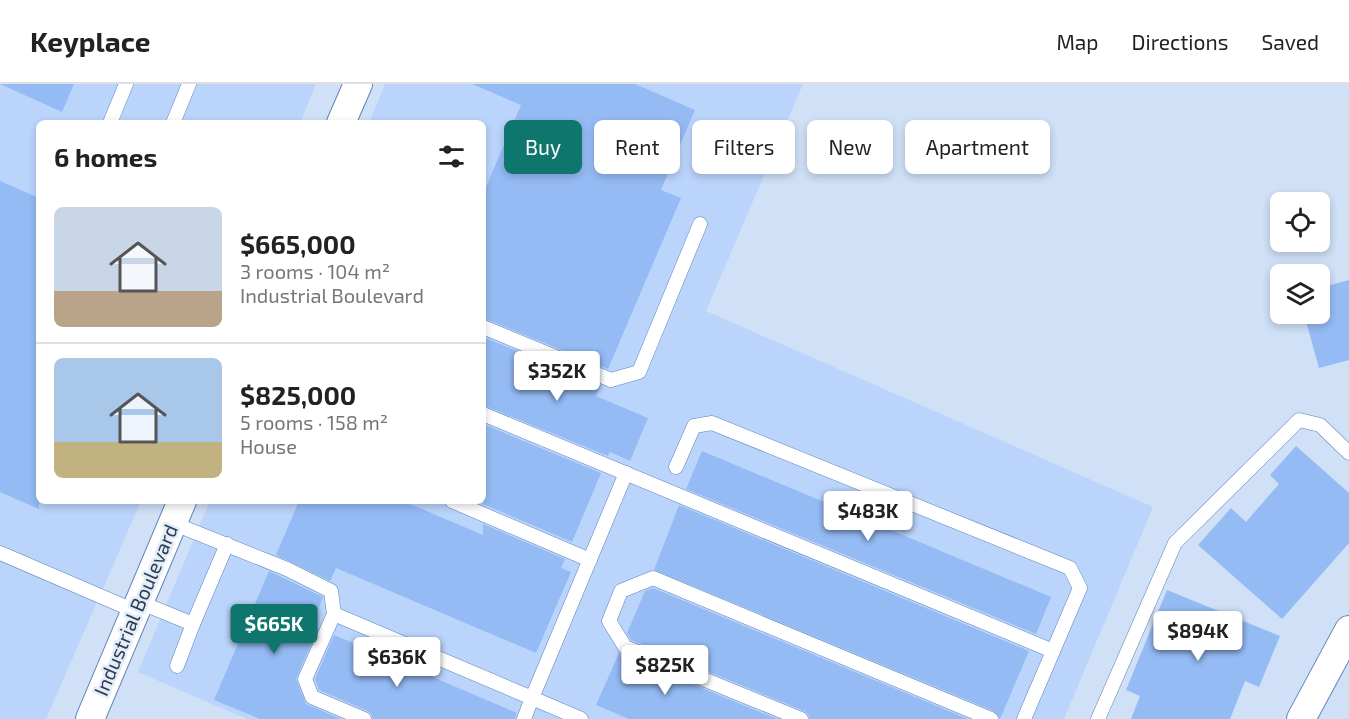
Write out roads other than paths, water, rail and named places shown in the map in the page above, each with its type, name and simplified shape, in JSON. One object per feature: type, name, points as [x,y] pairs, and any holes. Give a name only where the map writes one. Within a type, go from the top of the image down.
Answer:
[{"type":"street","points":[[342,120],[358,84]]},
{"type":"street","name":"Industrial Boulevard","points":[[90,719],[177,512]]},
{"type":"street","points":[[1301,719],[1349,630]]},
{"type":"lane","points":[[111,120],[126,84]]},
{"type":"lane","points":[[174,120],[189,84]]},
{"type":"lane","points":[[486,328],[612,380],[639,372],[700,224]]},
{"type":"lane","points":[[486,415],[1053,651]]},
{"type":"lane","points":[[1098,719],[1175,543],[1299,420],[1320,425],[1349,453]]},
{"type":"lane","points":[[676,467],[694,426],[712,423],[1070,568],[1080,588],[1024,719]]},
{"type":"lane","points":[[524,719],[626,473]]},
{"type":"lane","points":[[459,504],[590,560]]},
{"type":"lane","points":[[177,512],[227,544],[286,568],[331,591],[334,614],[305,679],[312,697],[364,719]]},
{"type":"lane","points":[[177,666],[227,544]]},
{"type":"lane","points":[[0,553],[137,607],[193,624]]},
{"type":"lane","points":[[801,719],[624,647],[609,621],[621,591],[653,578],[991,719]]},
{"type":"lane","points":[[334,614],[581,719]]}]
